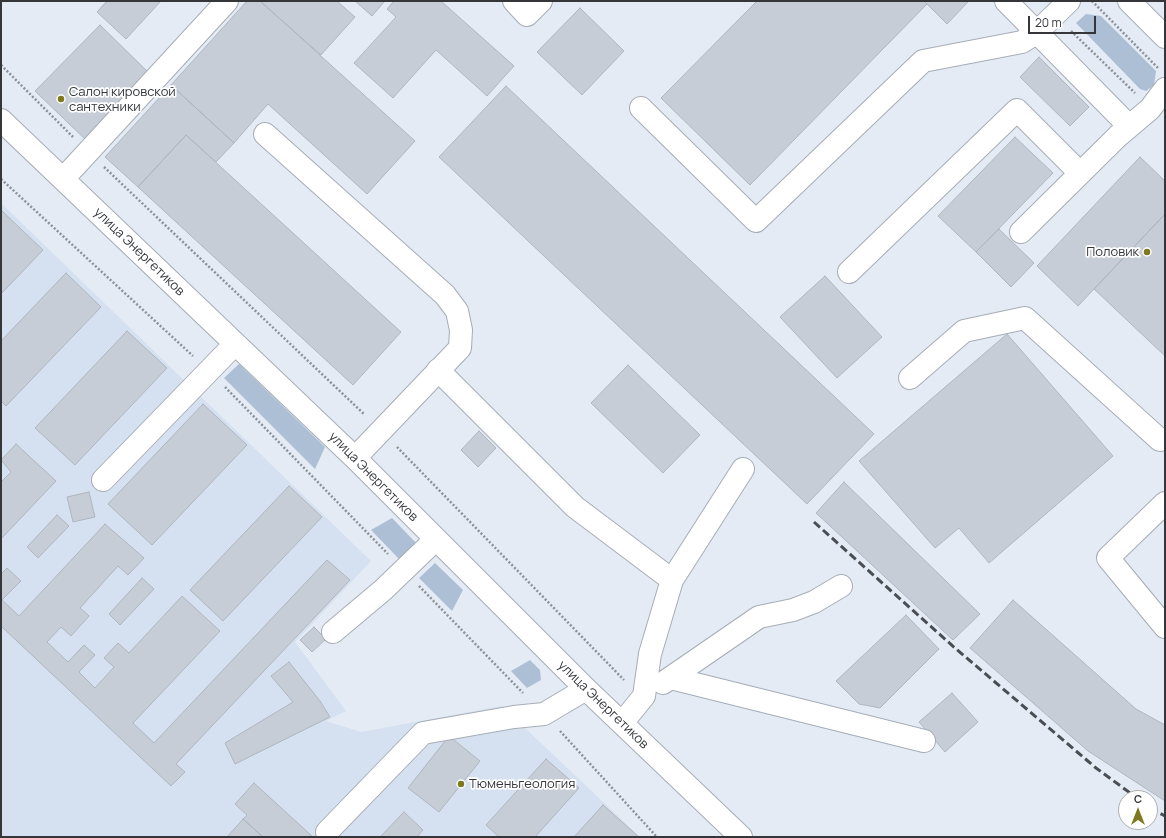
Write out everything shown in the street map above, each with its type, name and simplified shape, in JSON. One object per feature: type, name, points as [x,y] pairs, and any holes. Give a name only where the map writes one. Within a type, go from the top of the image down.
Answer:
[{"type":"street","points":[[63,179],[227,1]]},
{"type":"street","points":[[514,1],[528,15],[541,1]]},
{"type":"street","points":[[1006,1],[1129,126]]},
{"type":"street","points":[[1129,1],[1165,37]]},
{"type":"street","points":[[641,108],[756,221],[923,61],[1022,42],[1036,33],[1062,8]]},
{"type":"street","points":[[1021,232],[1129,126],[1150,109],[1165,89]]},
{"type":"street","points":[[849,272],[1018,110],[1080,173]]},
{"type":"street","name":"улица Энергетиков","points":[[1,120],[355,458],[435,540],[586,689],[741,837]]},
{"type":"street","points":[[265,134],[445,295],[457,311],[461,330],[460,348],[355,458]]},
{"type":"street","points":[[910,378],[964,331],[1025,318],[1160,440],[1165,439]]},
{"type":"street","points":[[103,480],[208,370],[235,344]]},
{"type":"street","points":[[438,370],[575,507],[672,580]]},
{"type":"street","points":[[643,697],[650,654],[672,580],[743,469]]},
{"type":"street","points":[[1165,503],[1108,558],[1165,627]]},
{"type":"street","points":[[333,632],[404,571],[435,540]]},
{"type":"street","points":[[622,723],[643,697],[759,617],[793,610],[814,602],[841,586]]},
{"type":"street","points":[[671,678],[924,741]]},
{"type":"street","points":[[327,832],[423,734],[544,714],[586,689]]},
{"type":"path","points":[[1092,1],[1165,74]]},
{"type":"path","points":[[1062,8],[1150,109]]},
{"type":"path","points":[[1,65],[88,152],[381,430],[643,697]]},
{"type":"path","points":[[1,179],[208,370],[274,435],[544,714],[657,837]]},
{"type":"shaded area","points":[[1086,14],[1101,16],[1156,71],[1154,85],[1146,91],[1140,89],[1076,23]]},
{"type":"shaded area","points":[[1,203],[371,561],[295,642],[346,711],[326,721],[361,732],[502,706],[640,837],[1,837]]},
{"type":"shaded area","points":[[239,364],[325,447],[315,469],[224,378]]},
{"type":"shaded area","points":[[392,518],[419,546],[402,562],[371,530]]},
{"type":"shaded area","points":[[435,563],[463,590],[452,611],[419,578]]},
{"type":"shaded area","points":[[530,660],[540,670],[541,680],[527,688],[511,671]]},
{"type":"building","points":[[107,1],[161,1],[126,39],[97,12]]},
{"type":"building","points":[[247,1],[260,1],[415,141],[367,194],[268,104],[234,143],[171,85]]},
{"type":"building","points":[[260,1],[337,1],[355,17],[321,55]]},
{"type":"building","points":[[355,1],[385,1],[372,16]]},
{"type":"building","points":[[394,1],[441,1],[514,66],[487,96],[436,50],[393,98],[354,63],[396,17],[387,9]]},
{"type":"building","points":[[757,1],[924,1],[927,4],[750,185],[661,98]]},
{"type":"building","points":[[924,1],[969,1],[947,24]]},
{"type":"building","points":[[580,8],[624,51],[582,95],[537,52]]},
{"type":"building","points":[[100,25],[152,76],[88,142],[35,91]]},
{"type":"building","points":[[1039,57],[1089,107],[1070,126],[1020,77]]},
{"type":"building","points":[[171,85],[234,143],[216,162],[186,135],[138,187],[105,157]]},
{"type":"building","points":[[506,86],[874,434],[807,504],[439,157]]},
{"type":"building","points":[[186,135],[401,332],[353,385],[138,187]]},
{"type":"building","points":[[1015,137],[1053,173],[976,252],[938,216]]},
{"type":"building","points":[[1140,157],[1165,181],[1165,214],[1078,306],[1037,266]]},
{"type":"building","points":[[1,210],[43,250],[1,294]]},
{"type":"building","name":"Половик","points":[[1165,214],[1165,356],[1094,289]]},
{"type":"building","points":[[999,229],[1034,263],[1011,287],[976,252]]},
{"type":"building","points":[[66,273],[101,307],[6,406],[1,401],[1,341]]},
{"type":"building","points":[[825,276],[882,337],[837,378],[780,317]]},
{"type":"building","points":[[127,331],[167,368],[75,465],[35,428]]},
{"type":"building","points":[[1007,334],[1113,456],[989,563],[959,528],[935,548],[859,461]]},
{"type":"building","points":[[628,365],[700,435],[663,473],[591,403]]},
{"type":"building","points":[[203,404],[247,445],[152,545],[108,504]]},
{"type":"building","points":[[479,431],[496,448],[478,467],[461,450]]},
{"type":"building","points":[[16,444],[56,481],[1,539],[1,482],[11,472],[1,460]]},
{"type":"building","points":[[844,482],[980,614],[953,640],[816,513]]},
{"type":"building","points":[[289,486],[322,517],[223,621],[190,590]]},
{"type":"building","points":[[89,492],[95,517],[73,522],[67,497]]},
{"type":"building","points":[[57,515],[69,526],[38,558],[27,547]]},
{"type":"building","points":[[105,524],[144,558],[128,575],[118,566],[80,608],[89,616],[71,636],[61,627],[47,642],[68,662],[84,645],[95,655],[79,672],[95,688],[114,667],[104,658],[118,643],[129,653],[182,596],[220,631],[133,723],[154,743],[327,560],[350,580],[176,764],[185,772],[171,786],[1,626],[1,574],[7,568],[21,581],[2,600],[19,616]]},
{"type":"building","points":[[142,578],[154,589],[120,625],[109,614]]},
{"type":"building","points":[[1013,600],[1136,709],[1165,725],[1165,801],[1158,796],[1158,790],[1148,790],[1088,751],[970,648]]},
{"type":"building","points":[[906,615],[939,649],[880,708],[859,704],[836,681]]},
{"type":"building","points":[[314,627],[326,639],[312,652],[300,640]]},
{"type":"building","points":[[289,662],[320,701],[330,717],[235,764],[225,743],[293,702],[271,676]]},
{"type":"building","points":[[952,693],[978,722],[945,752],[919,722]]},
{"type":"building","points":[[449,736],[480,761],[439,812],[408,788]]},
{"type":"building","points":[[546,759],[579,788],[535,837],[499,837],[486,825]]},
{"type":"building","points":[[254,783],[313,837],[263,837],[243,819],[247,815],[235,804]]},
{"type":"building","points":[[603,805],[639,837],[574,837]]},
{"type":"building","points":[[404,812],[423,830],[417,837],[380,837]]},
{"type":"building","points":[[243,819],[263,837],[227,837]]},
{"type":"railway","points":[[814,522],[955,648],[1096,768],[1126,790]]},
{"type":"railway","points":[[1158,812],[1165,816]]},
{"type":"place","name":"Салон кировской сантехники","points":[[61,99]]},
{"type":"place","name":"Половик","points":[[1147,252]]},
{"type":"place","name":"Тюменьгеология","points":[[461,784]]}]
